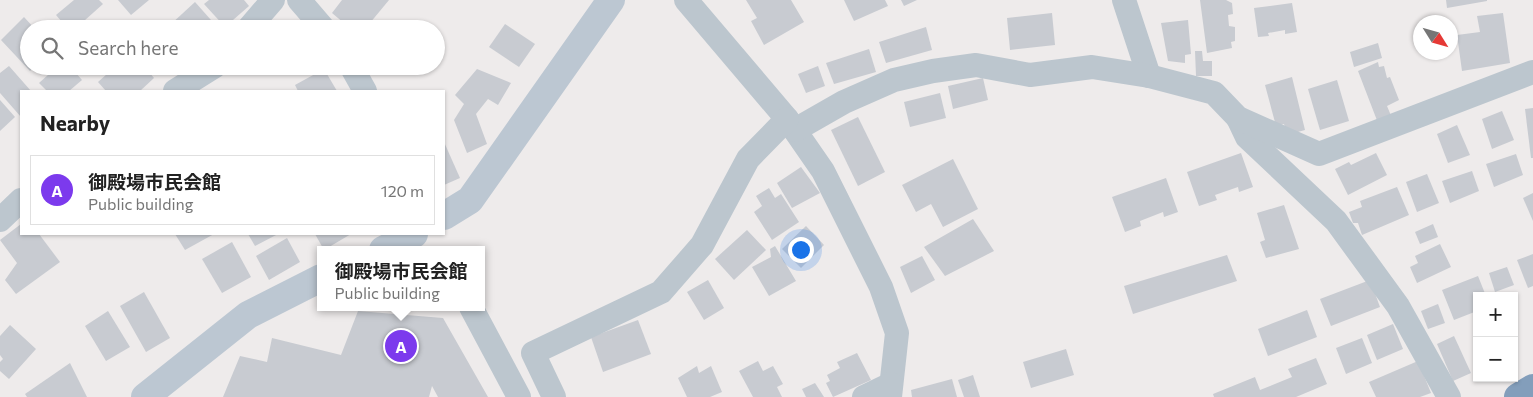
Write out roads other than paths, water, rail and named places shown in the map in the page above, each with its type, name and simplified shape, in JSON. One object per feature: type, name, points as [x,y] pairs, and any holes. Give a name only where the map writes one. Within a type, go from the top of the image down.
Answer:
[{"type":"highway","points":[[1518,397],[1533,388]]},
{"type":"street","points":[[256,20],[273,0]]},
{"type":"street","points":[[299,0],[316,20]]},
{"type":"street","points":[[445,215],[470,200],[611,0]]},
{"type":"street","points":[[686,0],[791,125],[823,171],[881,287],[897,333],[891,391],[864,397]]},
{"type":"street","points":[[1124,0],[1149,76]]},
{"type":"street","points":[[554,397],[533,353],[661,292],[702,245],[748,159],[791,125],[894,80],[933,71],[976,65],[1030,75],[1092,67],[1149,76],[1214,93],[1238,118],[1247,137],[1336,221],[1398,306],[1449,397]]},
{"type":"street","points":[[1238,118],[1319,154],[1533,72]]},
{"type":"street","points":[[177,90],[201,75]]},
{"type":"street","points":[[356,75],[364,90]]},
{"type":"street","points":[[0,220],[20,201]]},
{"type":"street","points":[[145,397],[248,315],[317,280]]},
{"type":"street","points":[[473,311],[519,397]]},
{"type":"place","name":"御殿場市民会館","points":[[401,346]]}]
